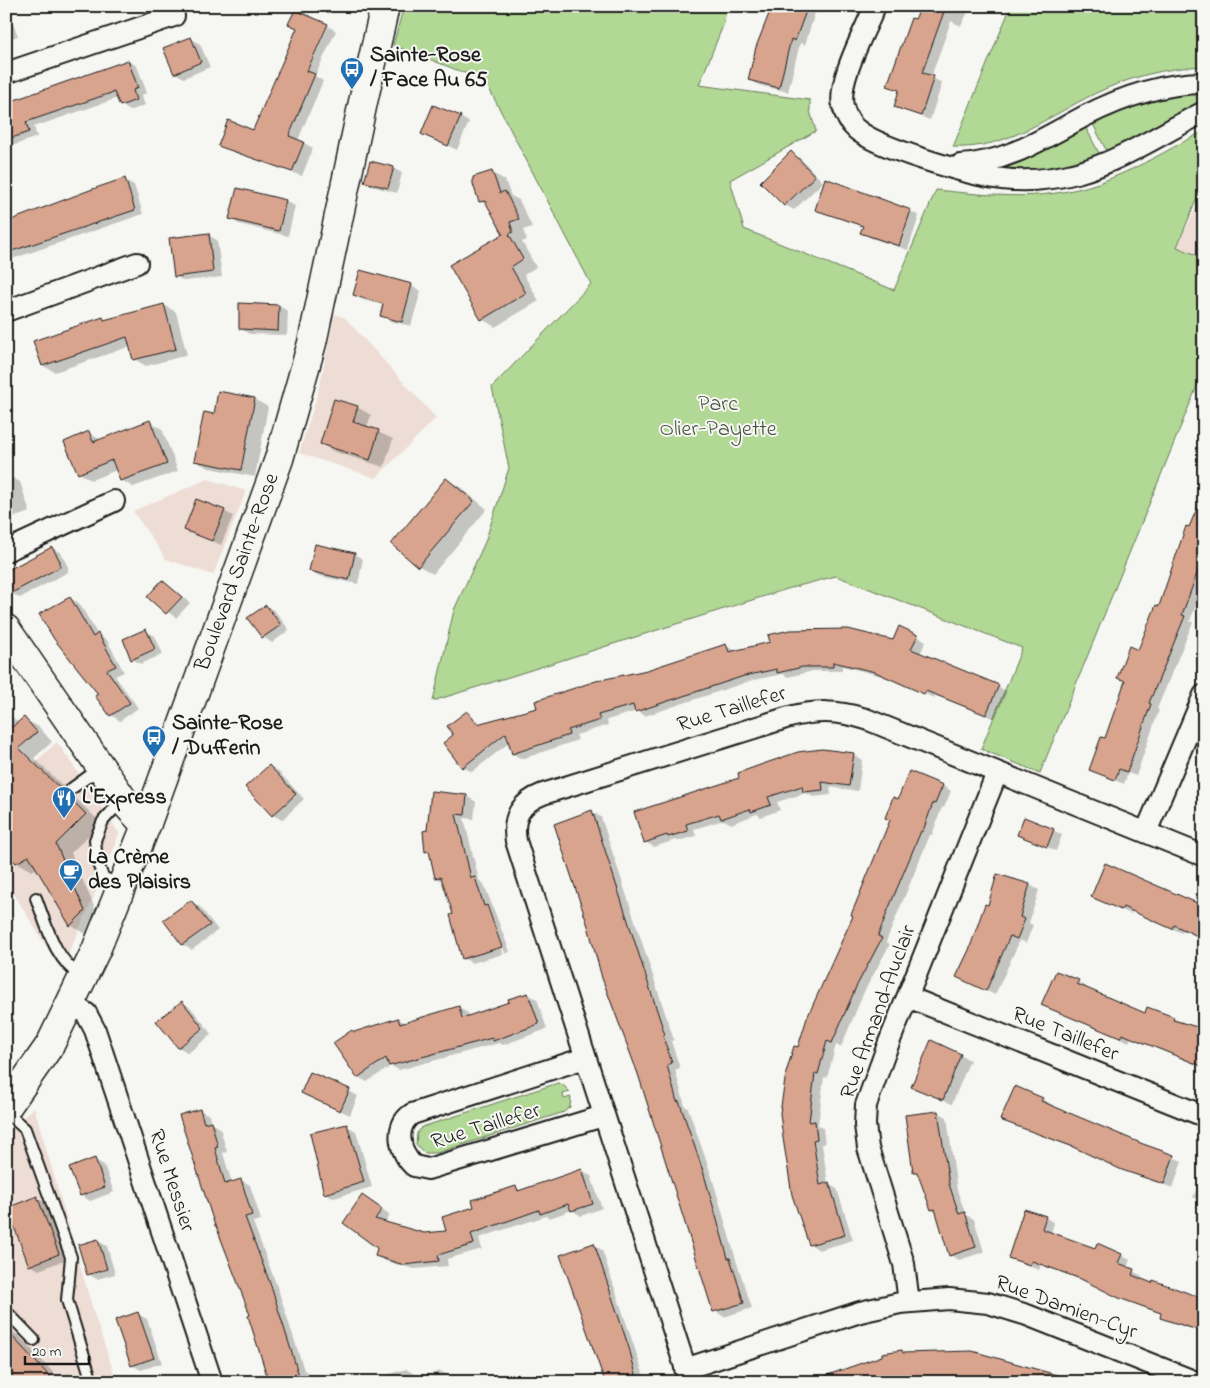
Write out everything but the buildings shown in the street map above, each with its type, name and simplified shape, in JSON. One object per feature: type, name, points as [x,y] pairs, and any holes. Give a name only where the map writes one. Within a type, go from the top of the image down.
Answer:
[{"type":"street","name":"Boulevard Sainte-Rose","points":[[6,1110],[41,1060],[84,978],[147,822],[258,518],[297,402],[312,343],[363,102],[386,6]]},
{"type":"street","points":[[874,6],[844,81],[843,104],[848,119],[856,130],[868,137],[942,164],[1001,179],[1030,180],[1061,176],[1108,163],[1204,112]]},
{"type":"street","points":[[6,73],[174,16]]},
{"type":"street","points":[[942,164],[975,164],[999,158],[1036,143],[1085,116],[1136,94],[1166,86],[1204,83]]},
{"type":"street","points":[[6,311],[137,263]]},
{"type":"street","points":[[6,551],[114,501]]},
{"type":"street","points":[[6,629],[122,799],[138,817],[147,822]]},
{"type":"street","points":[[1146,832],[1204,695]]},
{"type":"street","name":"Rue Taillefer","points":[[688,1375],[603,1116],[516,841],[516,819],[526,802],[543,794],[767,724],[818,711],[843,713],[866,719],[1204,856]]},
{"type":"street","name":"Rue Armand-Auclair","points":[[908,1302],[904,1264],[872,1166],[865,1125],[866,1105],[997,773]]},
{"type":"street","name":"Rue Taillefer","points":[[908,997],[1204,1116]]},
{"type":"street","name":"Rue Messier","points":[[72,1004],[86,1014],[95,1030],[212,1382]]},
{"type":"street","name":"Rue Taillefer","points":[[585,1058],[412,1114],[402,1123],[400,1130],[404,1150],[414,1166],[428,1169],[603,1116]]},
{"type":"street","name":"Rue Damien-Cyr","points":[[688,1375],[846,1316],[908,1302],[963,1300],[999,1306],[1034,1317],[1196,1382]]},
{"type":"lane","points":[[71,789],[86,776],[101,768]]},
{"type":"lane","points":[[122,799],[103,821],[95,840],[97,861],[103,876],[122,886]]},
{"type":"lane","points":[[36,898],[63,961],[84,978]]},
{"type":"lane","points":[[6,1110],[25,1129],[71,1257],[66,1300],[92,1382]]},
{"type":"lane","points":[[6,1311],[34,1340]]},
{"type":"shaded area","points":[[1204,191],[1204,258],[1177,247]]},
{"type":"shaded area","points":[[335,314],[345,318],[436,418],[376,478],[299,453],[318,393]]},
{"type":"shaded area","points":[[208,479],[246,491],[213,575],[166,559],[133,511]]},
{"type":"shaded area","points":[[57,742],[119,833],[109,862],[61,970],[6,881],[6,789]]},
{"type":"shaded area","points":[[34,1107],[96,1320],[117,1382],[6,1382],[6,1135]]},
{"type":"green space","name":"Parc Olier-Payette","points":[[404,6],[726,6],[724,23],[699,85],[810,100],[810,111],[816,131],[730,180],[744,229],[894,290],[936,190],[1008,196],[1054,193],[1076,189],[1099,183],[1133,168],[1204,131],[1204,181],[1177,247],[1204,258],[1204,369],[1040,773],[981,749],[1022,648],[836,576],[787,589],[433,701],[454,610],[485,542],[509,468],[492,387],[591,284],[485,81],[393,45]]},
{"type":"green space","points":[[1011,6],[1204,6],[1204,66],[1161,71],[1134,78],[1094,94],[1044,121],[1009,137],[991,143],[953,147]]},
{"type":"green space","points":[[1204,92],[1204,104],[1107,152],[1093,124],[1106,117],[1147,102]]},
{"type":"green space","points":[[1086,128],[1100,155],[1045,170],[1005,171],[1005,165],[1038,153]]},
{"type":"green space","points":[[558,1083],[570,1092],[563,1094],[564,1099],[571,1097],[570,1107],[564,1112],[437,1153],[424,1153],[416,1144],[417,1133],[422,1127]]},
{"type":"place","name":"Sainte-Rose / Face Au 65","points":[[352,90]]},
{"type":"place","name":"Sainte-Rose / Dufferin","points":[[154,758]]},
{"type":"place","name":"L'Express","points":[[64,819]]},
{"type":"place","name":"La Crème des Plaisirs","points":[[71,892]]}]
